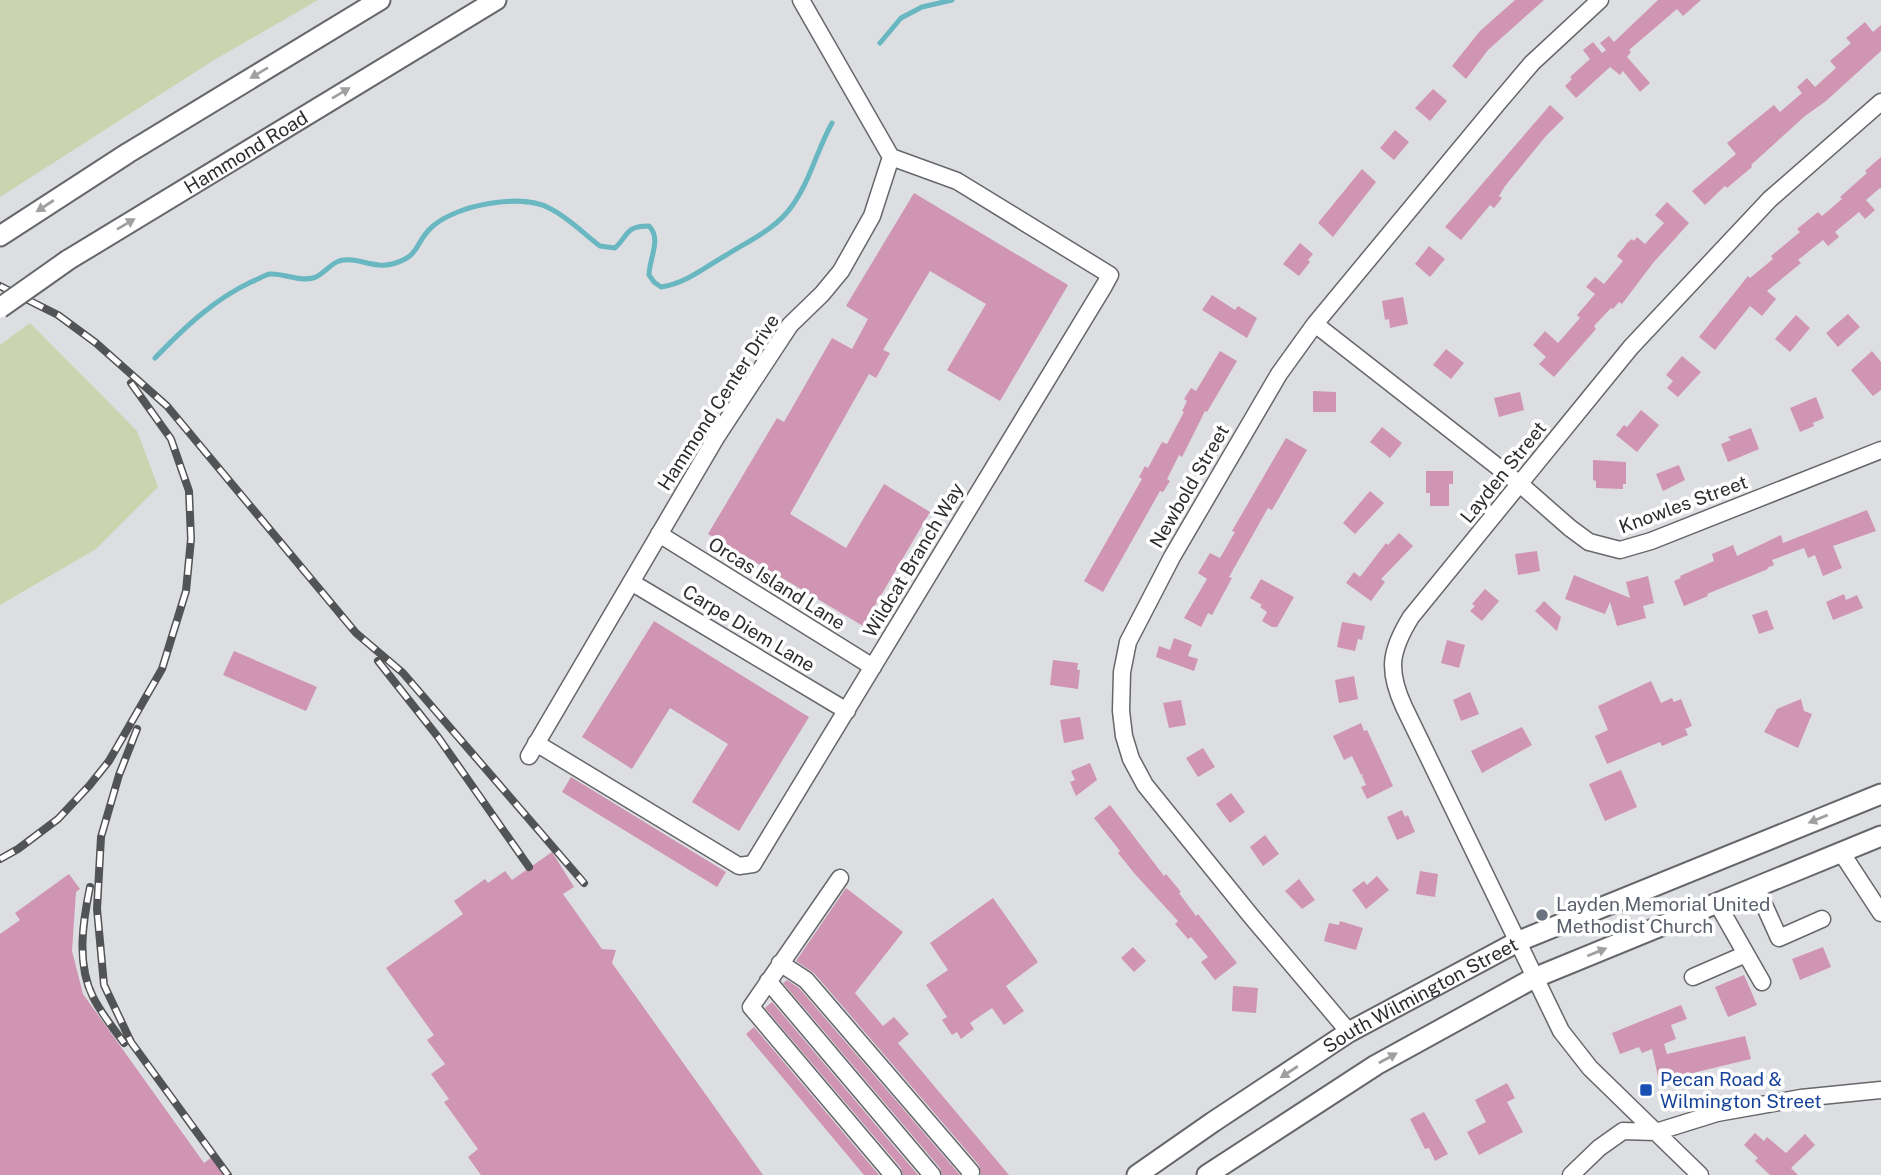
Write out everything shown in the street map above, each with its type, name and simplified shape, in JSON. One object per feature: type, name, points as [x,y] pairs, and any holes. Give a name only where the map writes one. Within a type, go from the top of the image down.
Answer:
[{"type":"main road","points":[[7,231],[136,148],[380,0]]},
{"type":"main road","name":"Hammond Road","points":[[0,308],[68,260],[496,0]]},
{"type":"main road","name":"South Wilmington Street","points":[[1137,1175],[1349,1032],[1519,941],[1881,794]]},
{"type":"main road","name":"South Wilmington Street","points":[[1207,1175],[1376,1065],[1534,978],[1881,836]]},
{"type":"street","points":[[801,0],[891,157]]},
{"type":"street","name":"Newbold Street","points":[[1349,1032],[1145,785],[1130,759],[1121,711],[1122,672],[1128,642],[1172,557],[1247,428],[1279,374],[1315,324],[1532,63],[1600,0]]},
{"type":"street","name":"Layden Street","points":[[1700,1175],[1583,1059],[1561,1031],[1404,707],[1394,685],[1391,665],[1398,638],[1411,617],[1631,347],[1770,199],[1881,102]]},
{"type":"street","name":"Hammond Center Drive","points":[[532,749],[717,436],[790,325],[841,271],[872,216],[891,157]]},
{"type":"street","name":"Wildcat Branch Way","points":[[532,749],[738,866],[753,864],[847,711],[1110,275],[957,181],[891,157]]},
{"type":"street","name":"Knowles Street","points":[[1315,324],[1521,485],[1570,528],[1589,542],[1620,550],[1651,541],[1881,450]]},
{"type":"street","name":"Orcas Island Lane","points":[[659,534],[873,667]]},
{"type":"street","name":"Carpe Diem Lane","points":[[631,582],[847,711]]},
{"type":"street","points":[[1841,852],[1881,913]]},
{"type":"street","points":[[840,878],[751,1007],[893,1175]]},
{"type":"street","points":[[1756,887],[1779,938],[1822,919]]},
{"type":"street","points":[[1717,903],[1762,982]]},
{"type":"street","points":[[1693,977],[1746,954]]},
{"type":"street","points":[[780,963],[806,980],[971,1172],[970,1175]]},
{"type":"street","points":[[768,981],[932,1175]]},
{"type":"street","points":[[1571,1175],[1599,1148],[1623,1131],[1656,1132],[1729,1111],[1801,1098],[1881,1090]]},
{"type":"green space","points":[[0,0],[318,0],[214,60],[0,197]]},
{"type":"green space","points":[[30,323],[137,431],[158,487],[96,549],[0,605],[0,345]]},
{"type":"building","points":[[1515,0],[1544,0],[1488,50],[1466,79],[1452,66],[1480,31]]},
{"type":"building","points":[[1658,0],[1701,0],[1683,16],[1677,9],[1629,50],[1631,52],[1627,57],[1650,83],[1640,92],[1623,71],[1620,75],[1610,67],[1576,98],[1565,86],[1572,79],[1570,77],[1590,59],[1583,50],[1593,42],[1602,53],[1606,50],[1600,43],[1609,36],[1614,42]]},
{"type":"building","points":[[1865,22],[1873,32],[1881,25],[1881,51],[1826,101],[1805,116],[1751,165],[1752,167],[1727,188],[1725,186],[1705,205],[1692,191],[1736,154],[1727,143],[1774,105],[1780,112],[1802,93],[1797,87],[1807,78],[1815,87],[1836,68],[1830,61],[1851,43],[1846,38]]},
{"type":"building","points":[[1433,89],[1447,101],[1430,121],[1415,108]]},
{"type":"building","points":[[1550,105],[1564,118],[1505,186],[1499,196],[1502,198],[1494,208],[1490,205],[1461,240],[1445,227]]},
{"type":"building","points":[[1395,130],[1409,142],[1394,160],[1380,148]]},
{"type":"building","points":[[1881,157],[1881,189],[1866,200],[1875,210],[1865,219],[1859,212],[1835,232],[1839,237],[1828,246],[1823,240],[1798,260],[1801,263],[1767,291],[1776,299],[1762,316],[1750,306],[1715,350],[1699,337],[1748,276],[1750,278],[1773,259],[1771,256],[1800,232],[1797,229],[1818,212],[1822,216],[1842,199],[1840,197]]},
{"type":"building","points":[[1362,169],[1376,182],[1333,237],[1318,223]]},
{"type":"building","points":[[914,193],[1068,285],[1000,401],[947,370],[986,304],[930,271],[883,350],[890,353],[876,378],[869,374],[790,514],[846,548],[884,484],[930,512],[863,626],[708,534],[777,418],[784,422],[832,338],[852,349],[868,319],[846,306]]},
{"type":"building","points":[[1667,202],[1689,223],[1653,263],[1622,304],[1619,302],[1611,308],[1594,326],[1596,329],[1554,377],[1539,364],[1546,357],[1533,345],[1545,331],[1558,343],[1580,318],[1577,315],[1595,294],[1586,287],[1595,277],[1604,284],[1623,261],[1617,256],[1632,239],[1634,241],[1637,237],[1645,244],[1664,223],[1655,215]]},
{"type":"building","points":[[1300,243],[1313,254],[1299,276],[1283,264]]},
{"type":"building","points":[[1429,246],[1445,259],[1430,277],[1415,264]]},
{"type":"building","points":[[1212,295],[1235,310],[1238,306],[1257,318],[1247,338],[1202,310]]},
{"type":"building","points":[[1403,297],[1408,324],[1390,328],[1389,319],[1385,320],[1382,301]]},
{"type":"building","points":[[1848,314],[1860,327],[1838,347],[1826,333]]},
{"type":"building","points":[[1796,315],[1810,328],[1790,352],[1775,339]]},
{"type":"building","points":[[1446,349],[1464,363],[1451,379],[1433,365]]},
{"type":"building","points":[[1220,351],[1237,361],[1207,412],[1205,411],[1182,457],[1179,455],[1167,479],[1170,481],[1163,492],[1160,491],[1103,592],[1084,581],[1142,479],[1139,477],[1145,466],[1148,468],[1162,442],[1167,444],[1184,412],[1182,411],[1187,401],[1184,399],[1191,388],[1196,391]]},
{"type":"building","points":[[1872,351],[1881,362],[1881,390],[1873,396],[1851,370]]},
{"type":"building","points":[[1682,356],[1701,372],[1678,397],[1667,388],[1673,381],[1666,375]]},
{"type":"building","points":[[1313,391],[1336,392],[1336,412],[1313,412]]},
{"type":"building","points":[[1520,392],[1524,410],[1499,417],[1494,398]]},
{"type":"building","points":[[1816,397],[1824,418],[1800,432],[1790,408]]},
{"type":"building","points":[[1641,410],[1659,425],[1637,452],[1616,435],[1624,425],[1627,427]]},
{"type":"building","points":[[1382,427],[1402,443],[1390,458],[1370,442]]},
{"type":"building","points":[[1751,428],[1759,449],[1728,462],[1721,444],[1731,440],[1728,437]]},
{"type":"building","points":[[1286,438],[1307,450],[1272,510],[1268,508],[1229,577],[1232,578],[1212,615],[1208,613],[1201,627],[1184,618],[1207,579],[1198,573],[1210,553],[1220,558],[1235,532],[1232,531]]},
{"type":"building","points":[[1593,460],[1626,462],[1626,484],[1623,484],[1623,489],[1596,488],[1596,481],[1593,480]]},
{"type":"building","points":[[1679,465],[1685,480],[1663,491],[1656,474]]},
{"type":"building","points":[[1426,471],[1453,471],[1453,484],[1449,484],[1449,506],[1430,506],[1430,493],[1426,493]]},
{"type":"building","points":[[1370,491],[1384,503],[1355,534],[1343,523]]},
{"type":"building","points":[[1867,510],[1876,531],[1833,546],[1842,568],[1823,576],[1815,555],[1808,558],[1804,548],[1772,560],[1774,565],[1768,569],[1684,606],[1674,581],[1714,561],[1712,554],[1733,545],[1737,556],[1781,535],[1783,543]]},
{"type":"building","points":[[1399,533],[1413,546],[1381,579],[1385,582],[1371,601],[1346,583],[1354,572],[1360,577],[1386,543],[1388,545]]},
{"type":"building","points":[[1537,551],[1540,571],[1518,575],[1515,554]]},
{"type":"building","points":[[1574,575],[1630,598],[1626,582],[1648,576],[1654,603],[1643,606],[1646,618],[1617,626],[1610,602],[1605,614],[1565,599]]},
{"type":"building","points":[[1261,579],[1294,597],[1277,627],[1262,621],[1267,612],[1260,607],[1262,605],[1250,598]]},
{"type":"building","points":[[1485,589],[1499,601],[1482,621],[1470,611],[1475,606],[1472,604]]},
{"type":"building","points":[[1844,594],[1846,600],[1857,595],[1863,608],[1833,620],[1826,602]]},
{"type":"building","points":[[1544,601],[1561,617],[1557,631],[1535,611]]},
{"type":"building","points":[[1767,610],[1774,629],[1759,634],[1752,615]]},
{"type":"building","points":[[654,621],[809,717],[739,831],[692,802],[728,744],[670,708],[632,769],[582,737]]},
{"type":"building","points":[[1342,622],[1365,626],[1362,640],[1358,639],[1355,651],[1337,647]]},
{"type":"building","points":[[1174,638],[1192,645],[1188,656],[1198,659],[1194,671],[1156,657],[1159,646],[1170,650]]},
{"type":"building","points":[[1447,640],[1465,645],[1459,668],[1441,663]]},
{"type":"building","points":[[234,651],[317,687],[306,711],[223,675]]},
{"type":"building","points":[[1053,660],[1078,663],[1078,689],[1050,685]]},
{"type":"building","points":[[1354,676],[1358,699],[1339,703],[1335,680]]},
{"type":"building","points":[[1651,681],[1661,703],[1672,698],[1674,702],[1681,699],[1692,726],[1685,729],[1688,735],[1662,746],[1660,742],[1607,764],[1595,736],[1608,730],[1598,706]]},
{"type":"building","points":[[1470,692],[1479,714],[1461,721],[1453,700]]},
{"type":"building","points":[[1801,699],[1804,711],[1812,714],[1798,748],[1764,732],[1777,709]]},
{"type":"building","points":[[1181,700],[1186,725],[1169,728],[1163,703]]},
{"type":"building","points":[[1080,717],[1084,739],[1064,743],[1060,720]]},
{"type":"building","points":[[1361,723],[1364,731],[1367,730],[1393,786],[1367,799],[1361,787],[1366,785],[1362,776],[1364,774],[1361,775],[1352,756],[1344,760],[1333,736]]},
{"type":"building","points":[[1522,727],[1532,745],[1482,773],[1471,751]]},
{"type":"building","points":[[1203,748],[1215,767],[1198,777],[1186,758]]},
{"type":"building","points":[[1090,763],[1097,780],[1076,796],[1070,782],[1075,780],[1071,771]]},
{"type":"building","points":[[1621,770],[1637,807],[1605,821],[1589,784]]},
{"type":"building","points":[[571,777],[726,872],[717,887],[562,792]]},
{"type":"building","points":[[1231,793],[1245,812],[1230,823],[1216,804]]},
{"type":"building","points":[[1110,805],[1164,876],[1166,874],[1181,892],[1179,893],[1196,916],[1198,914],[1237,963],[1215,980],[1201,962],[1208,957],[1191,937],[1188,939],[1175,924],[1178,921],[1134,873],[1094,818]]},
{"type":"building","points":[[1402,810],[1405,817],[1408,815],[1415,832],[1397,840],[1387,817]]},
{"type":"building","points":[[1265,835],[1279,854],[1263,866],[1250,847]]},
{"type":"building","points":[[552,852],[574,887],[563,894],[602,949],[616,950],[612,963],[763,1175],[481,1175],[468,1157],[478,1149],[444,1102],[449,1099],[431,1074],[445,1064],[427,1040],[434,1035],[386,968],[463,914],[454,901],[485,879],[488,883],[505,871],[512,880]]},
{"type":"building","points":[[1420,871],[1438,874],[1435,897],[1416,894]]},
{"type":"building","points":[[69,874],[80,889],[76,892],[72,951],[83,994],[204,1163],[212,1157],[224,1175],[0,1175],[0,934],[20,920],[15,913]]},
{"type":"building","points":[[1377,876],[1389,890],[1366,909],[1352,890],[1364,881],[1367,885]]},
{"type":"building","points":[[1299,879],[1315,900],[1302,909],[1285,891]]},
{"type":"building","points":[[846,888],[903,932],[855,993],[883,1026],[894,1017],[909,1034],[898,1043],[1009,1175],[981,1175],[979,1165],[814,973],[796,961]]},
{"type":"building","points":[[993,898],[1038,962],[1006,986],[1024,1011],[1004,1025],[992,1008],[970,1023],[974,1029],[961,1039],[957,1032],[952,1035],[942,1020],[947,1017],[926,985],[948,970],[930,943]]},
{"type":"building","points":[[1340,921],[1363,928],[1356,950],[1324,941],[1329,923],[1339,925]]},
{"type":"building","points":[[1133,947],[1146,961],[1134,972],[1121,958]]},
{"type":"building","points":[[1823,947],[1831,967],[1800,980],[1792,959]]},
{"type":"building","points":[[1744,975],[1757,1005],[1728,1017],[1715,987]]},
{"type":"building","points":[[787,980],[799,988],[960,1175],[942,1175],[940,1168],[783,983]]},
{"type":"building","points":[[1233,986],[1258,988],[1256,1013],[1232,1011]]},
{"type":"building","points":[[772,1002],[918,1175],[903,1175],[901,1168],[765,1008]]},
{"type":"building","points":[[1681,1005],[1687,1019],[1671,1025],[1676,1039],[1664,1044],[1667,1054],[1745,1036],[1751,1059],[1659,1081],[1652,1049],[1642,1053],[1639,1047],[1620,1054],[1612,1033]]},
{"type":"building","points":[[754,1027],[879,1175],[864,1175],[746,1034]]},
{"type":"building","points":[[1507,1083],[1515,1098],[1507,1102],[1523,1132],[1479,1155],[1467,1132],[1486,1122],[1475,1100]]},
{"type":"building","points":[[1424,1112],[1448,1154],[1435,1161],[1429,1148],[1425,1149],[1410,1119]]},
{"type":"building","points":[[1755,1133],[1764,1141],[1767,1137],[1786,1153],[1805,1134],[1815,1145],[1791,1168],[1798,1175],[1770,1175],[1755,1161],[1758,1158],[1744,1145]]},
{"type":"waterway","points":[[880,43],[901,18],[922,7],[952,0]]},
{"type":"waterway","points":[[155,358],[212,306],[263,276],[275,274],[302,279],[313,278],[339,261],[352,260],[379,265],[402,261],[413,253],[433,226],[457,212],[489,204],[522,202],[549,208],[600,246],[615,248],[631,230],[649,226],[653,231],[655,243],[649,275],[661,287],[679,282],[762,233],[786,214],[804,186],[832,123]]},
{"type":"railway","points":[[0,286],[58,315],[96,343],[167,406],[356,633],[403,673],[584,883]]},
{"type":"railway","points":[[0,859],[58,819],[109,761],[162,669],[186,591],[191,539],[189,491],[171,439],[131,383]]},
{"type":"railway","points":[[378,661],[438,737],[529,867]]},
{"type":"railway","points":[[137,729],[119,775],[101,837],[97,909],[104,985],[131,1042],[228,1175]]},
{"type":"railway","points":[[90,887],[83,928],[84,970],[96,1003],[124,1043]]},
{"type":"place","name":"Layden Memorial United Methodist Church","points":[[1542,915]]},
{"type":"place","name":"Pecan Road & Wilmington Street","points":[[1646,1090]]}]
